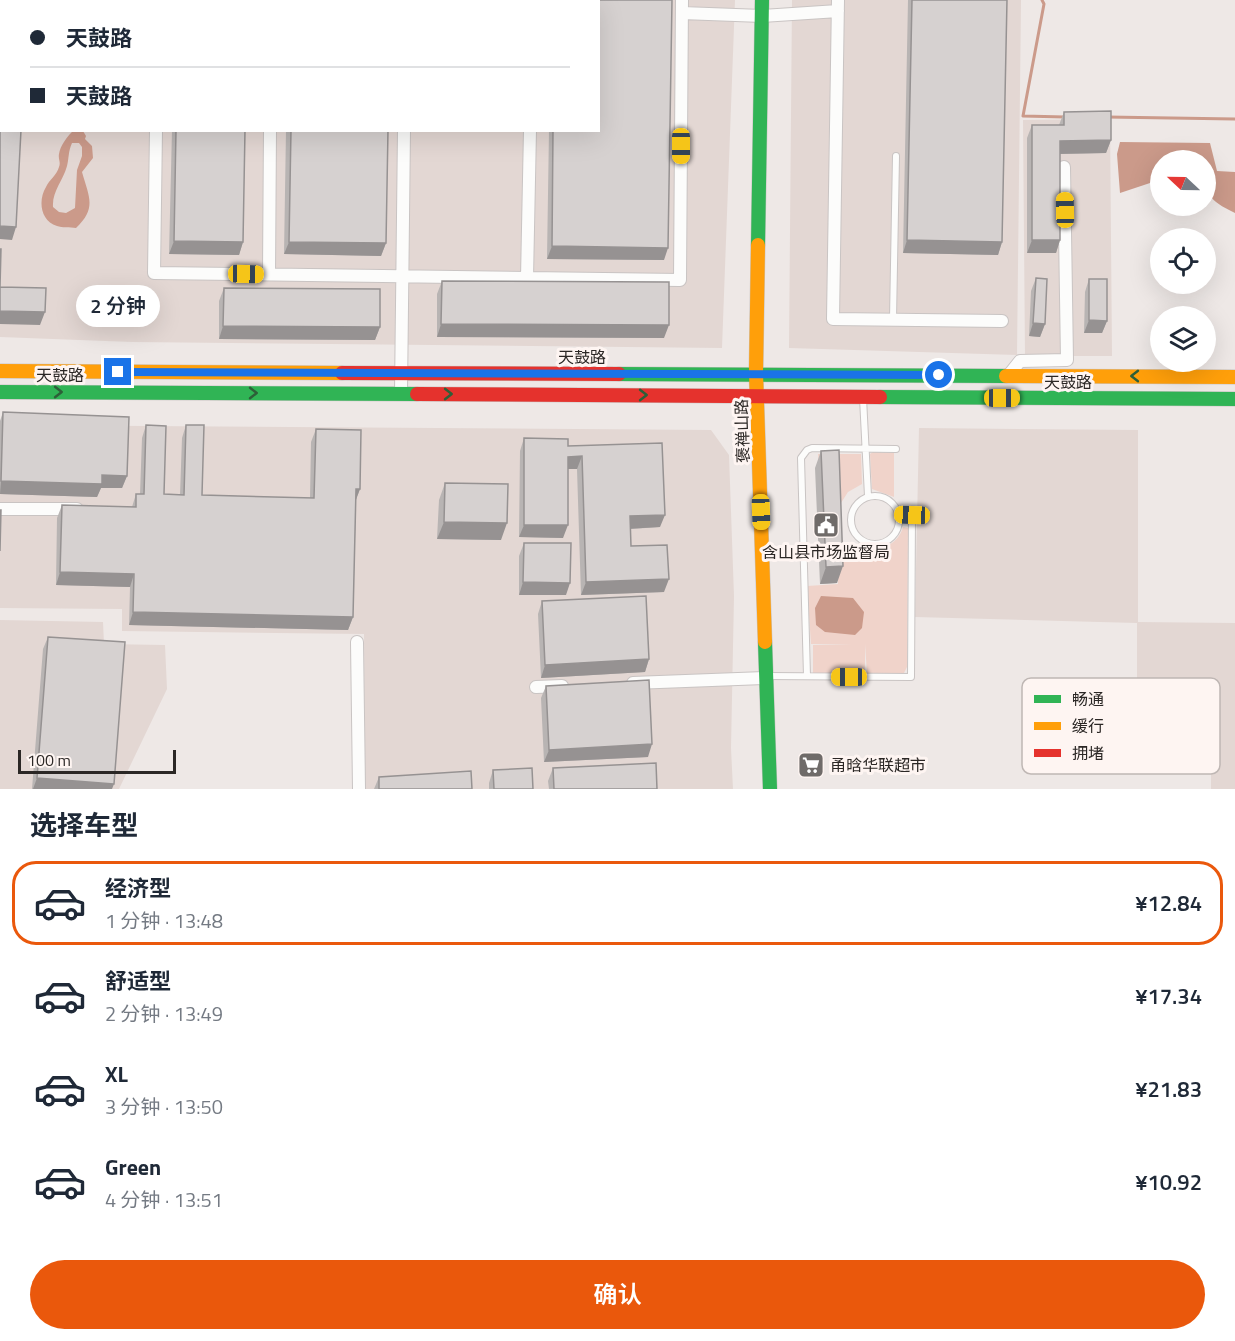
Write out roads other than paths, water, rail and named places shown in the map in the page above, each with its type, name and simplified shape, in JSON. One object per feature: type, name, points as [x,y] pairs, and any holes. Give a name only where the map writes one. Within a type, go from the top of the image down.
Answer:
[{"type":"main road","name":"褒禅山路","points":[[762,0],[756,373],[770,789]]},
{"type":"main road","name":"天鼓路","points":[[0,371],[1235,376]]},
{"type":"main road","name":"天鼓路","points":[[0,392],[1235,399]]},
{"type":"street","points":[[156,132],[154,273],[680,280],[682,6],[762,16],[838,6],[833,319],[1002,321]]},
{"type":"street","points":[[269,274],[270,132]]},
{"type":"street","points":[[400,393],[404,132]]},
{"type":"street","points":[[527,278],[530,132]]},
{"type":"street","points":[[1008,376],[1020,361],[1067,360],[1064,167]]},
{"type":"street","points":[[0,509],[92,510]]},
{"type":"street","points":[[357,642],[359,789]]},
{"type":"street","points":[[617,684],[767,677]]},
{"type":"street","points":[[536,687],[570,686]]},
{"type":"lane","points":[[893,320],[896,156]]},
{"type":"lane","points":[[862,397],[868,496]]},
{"type":"lane","points":[[807,676],[801,458],[807,450],[812,448],[896,449]]},
{"type":"lane","points":[[876,495],[891,501],[899,515],[899,523],[892,537],[878,543],[863,540],[853,529],[852,513],[861,500],[868,496],[876,495]]},
{"type":"lane","points":[[767,677],[911,677],[912,515],[899,515]]},
{"type":"waterway","points":[[1042,0],[1044,4],[1023,116],[1065,117]]},
{"type":"waterway","points":[[1107,117],[1235,119]]},
{"type":"place","name":"含山县市场监督局","points":[[826,525]]},
{"type":"place","name":"甬晗华联超市","points":[[811,765]]}]
